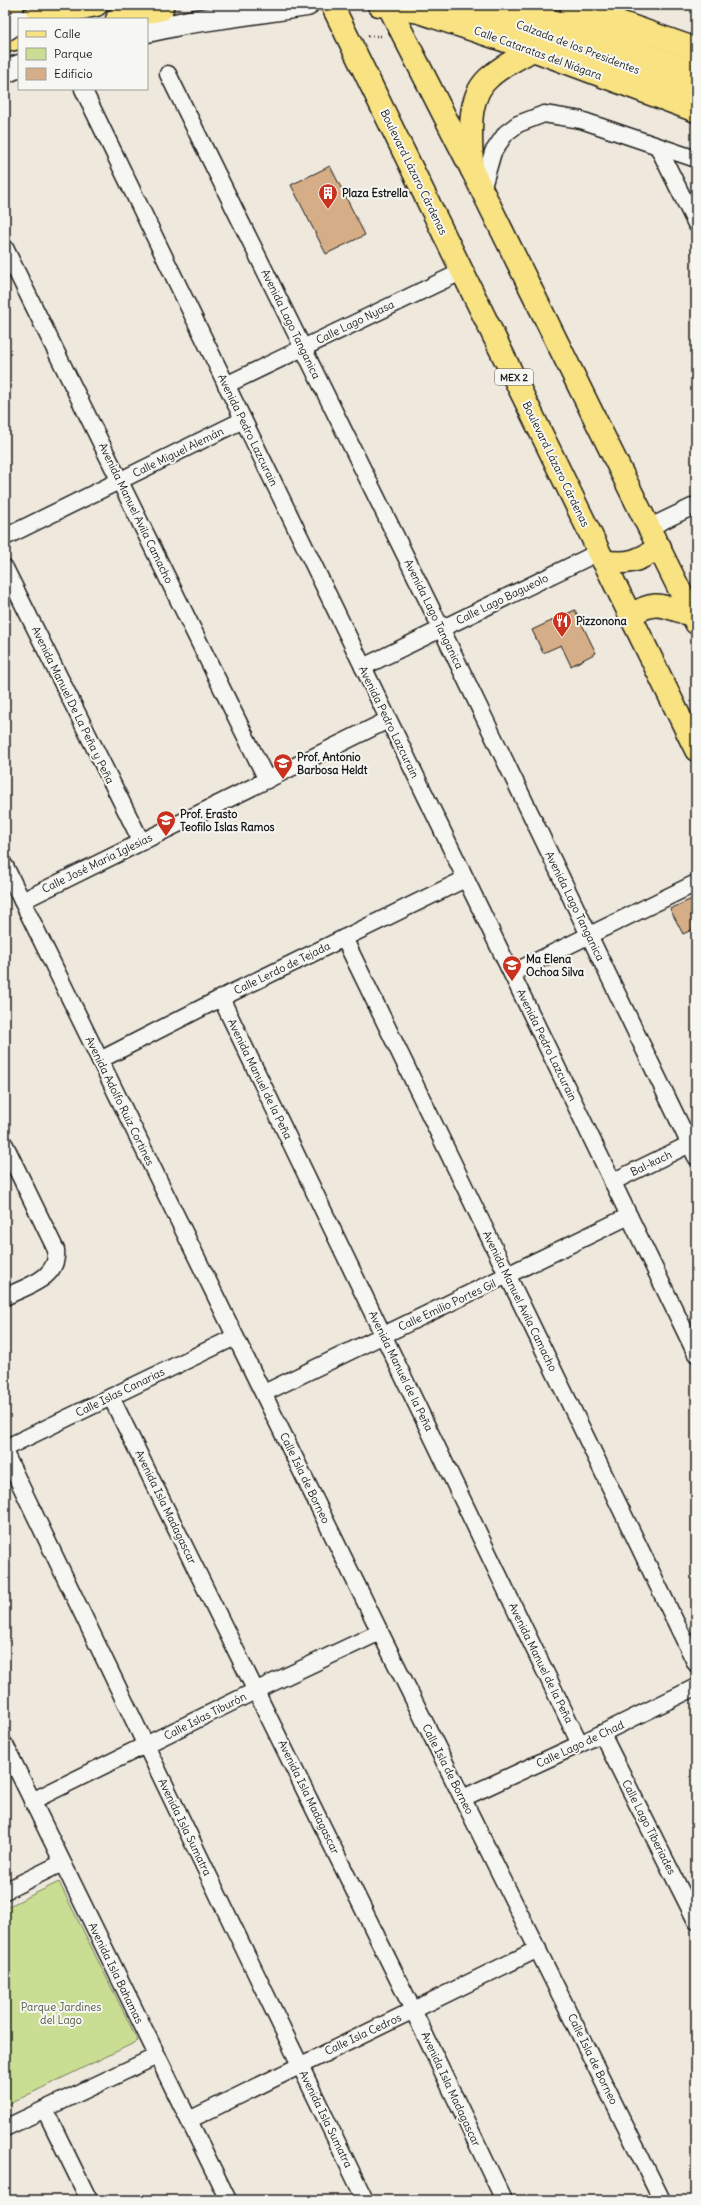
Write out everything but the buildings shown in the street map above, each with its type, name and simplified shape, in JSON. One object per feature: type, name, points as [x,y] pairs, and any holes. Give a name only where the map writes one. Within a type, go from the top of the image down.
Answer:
[{"type":"main road","points":[[5,7],[13,5]]},
{"type":"main road","points":[[34,13],[96,5]]},
{"type":"main road","points":[[148,31],[189,22],[307,5]]},
{"type":"main road","name":"Boulevard Lázaro Cárdenas","points":[[332,5],[696,750]]},
{"type":"main road","points":[[385,5],[404,36],[472,170],[660,547],[694,619]]},
{"type":"main road","name":"Calle Cataratas del Niágara","points":[[385,5],[419,12],[451,21],[696,111]]},
{"type":"main road","name":"Calzada de los Presidentes","points":[[460,5],[514,23],[696,92]]},
{"type":"main road","name":"Calzada de los Presidentes","points":[[508,5],[696,72]]},
{"type":"main road","points":[[571,5],[696,49]]},
{"type":"main road","points":[[122,18],[162,9]]},
{"type":"main road","points":[[5,24],[18,21]]},
{"type":"main road","points":[[5,30],[18,22]]},
{"type":"main road","points":[[5,41],[18,38]]},
{"type":"main road","points":[[472,170],[472,107],[480,89],[489,76],[533,50]]},
{"type":"main road","points":[[5,72],[18,66]]},
{"type":"main road","points":[[601,557],[620,564],[632,562],[660,547]]},
{"type":"main road","points":[[630,616],[643,607],[652,605],[694,619]]},
{"type":"street","name":"Avenida Lago Tanganica","points":[[168,74],[441,628],[693,1150]]},
{"type":"street","name":"Avenida Pedro Lazcurain","points":[[82,90],[696,1354]]},
{"type":"street","points":[[482,190],[493,152],[506,133],[518,124],[544,114],[581,120],[696,159]]},
{"type":"street","points":[[658,147],[696,224]]},
{"type":"street","name":"Avenida Manuel Avila Camacho","points":[[5,248],[267,780]]},
{"type":"street","name":"Calle Lago Nyasa","points":[[226,385],[463,271]]},
{"type":"street","name":"Calle Miguel Alemán","points":[[5,537],[243,420]]},
{"type":"street","points":[[650,527],[696,505]]},
{"type":"street","name":"Calle Lago Bagueolo","points":[[363,667],[441,628],[601,557]]},
{"type":"street","name":"Avenida Manuel De La Peña y Peña","points":[[5,568],[141,841]]},
{"type":"street","name":"Calle José María Iglesias","points":[[22,900],[388,720]]},
{"type":"street","name":"Avenida Adolfo Ruiz Cortines","points":[[5,866],[235,1337]]},
{"type":"street","name":"Calle Lerdo de Tejada","points":[[100,1060],[221,998],[465,879]]},
{"type":"street","points":[[512,973],[696,883]]},
{"type":"street","name":"Avenida Manuel Avila Camacho","points":[[344,938],[696,1664]]},
{"type":"street","name":"Avenida Manuel de la Peña","points":[[221,998],[580,1744]]},
{"type":"street","points":[[5,1145],[56,1250],[56,1262],[47,1276],[5,1297]]},
{"type":"street","name":"Bal-kach","points":[[612,1182],[693,1150]]},
{"type":"street","name":"Calle Emilio Portes Gil","points":[[264,1394],[384,1334],[508,1276],[629,1216]]},
{"type":"street","name":"Calle Isla de Borneo","points":[[235,1337],[662,2200]]},
{"type":"street","name":"Calle Islas Canarias","points":[[5,1448],[235,1337]]},
{"type":"street","name":"Avenida Isla Madagascar","points":[[111,1397],[257,1690],[504,2200]]},
{"type":"street","name":"Avenida Isla Sumatra","points":[[5,1453],[365,2200]]},
{"type":"street","name":"Calle Islas Tiburón","points":[[32,1801],[257,1690],[380,1632]]},
{"type":"street","name":"Calle Lago de Chad","points":[[463,1798],[602,1734],[696,1687]]},
{"type":"street","name":"Calle Lago Tiberiades","points":[[602,1734],[696,1921]]},
{"type":"street","name":"Avenida Isla Bahamas","points":[[5,1745],[228,2200]]},
{"type":"street","points":[[5,1891],[62,1863]]},
{"type":"street","name":"Calle Isla Cedros","points":[[188,2120],[299,2064],[538,1949]]},
{"type":"street","points":[[5,2128],[157,2056]]},
{"type":"street","points":[[45,2110],[89,2200]]},
{"type":"path","points":[[348,37],[404,36]]},
{"type":"green space","name":"Parque Jardines del Lago","points":[[59,1882],[138,2041],[5,2106],[5,1908]]},
{"type":"tunnel","points":[[162,9],[181,5]]},
{"type":"place","name":"Plaza Estrella","points":[[328,210]]},
{"type":"place","name":"Pizzonona","points":[[562,638]]},
{"type":"place","name":"Prof. Antonio Barbosa Heldt","points":[[283,780]]},
{"type":"place","name":"Prof. Erasto Teofilo Islas Ramos","points":[[166,837]]},
{"type":"place","name":"Ma Elena Ochoa Silva","points":[[512,982]]}]
